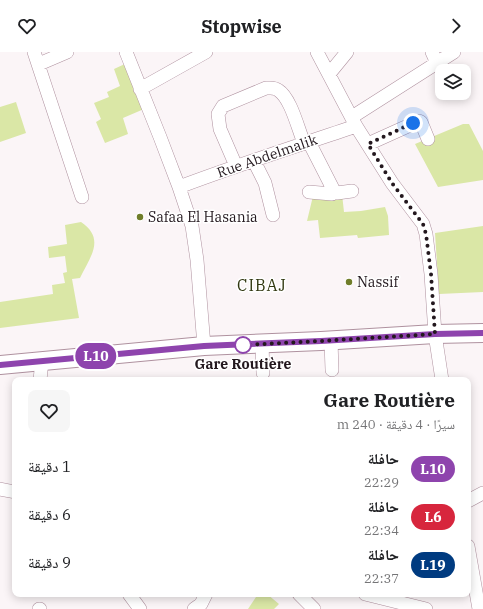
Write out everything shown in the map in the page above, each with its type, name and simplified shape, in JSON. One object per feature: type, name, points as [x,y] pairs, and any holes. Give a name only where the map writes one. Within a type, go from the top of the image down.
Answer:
[{"type":"street","points":[[68,52],[36,58],[82,197]]},
{"type":"street","points":[[126,52],[179,187],[192,226],[195,243],[204,346]]},
{"type":"street","points":[[140,89],[206,52]]},
{"type":"street","points":[[317,52],[354,122],[392,183],[423,224],[426,234],[431,274],[435,334],[442,377]]},
{"type":"street","points":[[329,74],[347,52]]},
{"type":"street","name":"Rue Abdelmalik","points":[[179,187],[236,166],[307,143],[354,122],[434,58],[454,52]]},
{"type":"street","points":[[236,166],[220,129],[218,114],[223,106],[266,88],[274,87],[286,97],[307,143],[333,191]]},
{"type":"street","points":[[368,144],[419,121],[421,122],[428,139]]},
{"type":"street","points":[[254,161],[262,174],[273,215]]},
{"type":"street","points":[[309,192],[333,191],[337,193],[352,191]]},
{"type":"street","points":[[0,365],[204,346],[331,341],[435,334],[483,333]]},
{"type":"street","points":[[331,341],[332,370]]},
{"type":"street","points":[[262,344],[263,373]]},
{"type":"street","points":[[40,377],[42,361]]},
{"type":"street","points":[[0,489],[12,491]]},
{"type":"street","points":[[471,499],[483,493]]},
{"type":"street","points":[[471,563],[479,609]]},
{"type":"street","points":[[131,597],[140,609]]},
{"type":"street","points":[[194,609],[201,604],[204,597]]},
{"type":"street","points":[[302,597],[314,609]]},
{"type":"street","points":[[376,597],[426,609]]},
{"type":"green space","points":[[127,63],[144,109],[123,118],[128,134],[105,143],[96,122],[101,119],[94,103],[109,97],[107,92],[120,86],[114,69]]},
{"type":"green space","points":[[16,102],[26,133],[0,142],[0,107]]},
{"type":"green space","points":[[463,124],[469,124],[483,151],[483,180],[438,187],[415,144]]},
{"type":"green space","points":[[342,194],[344,212],[385,207],[388,216],[389,235],[358,238],[357,235],[320,238],[318,220],[307,221],[313,196]]},
{"type":"green space","points":[[81,222],[89,228],[93,235],[94,248],[80,278],[72,279],[79,318],[0,328],[0,302],[53,294],[52,285],[65,283],[63,273],[67,272],[65,256],[49,258],[48,247],[67,244],[65,225]]},
{"type":"green space","points":[[483,226],[483,292],[439,294],[435,233]]},
{"type":"green space","points":[[256,597],[271,597],[279,604],[274,609],[248,609]]},
{"type":"bus line","name":"L10","points":[[0,365],[204,346],[435,334],[483,333]]},
{"type":"place","name":"Safaa El Hasania","points":[[140,217]]},
{"type":"place","name":"Nassif","points":[[349,282]]},
{"type":"place","name":"Gare Routière","points":[[243,345]]},
{"type":"district","name":"CIBAJ","points":[[262,285]]},
{"type":"route","points":[[243,345],[435,334],[431,274],[426,234],[423,224],[392,183],[380,161],[368,144],[413,123]]}]
